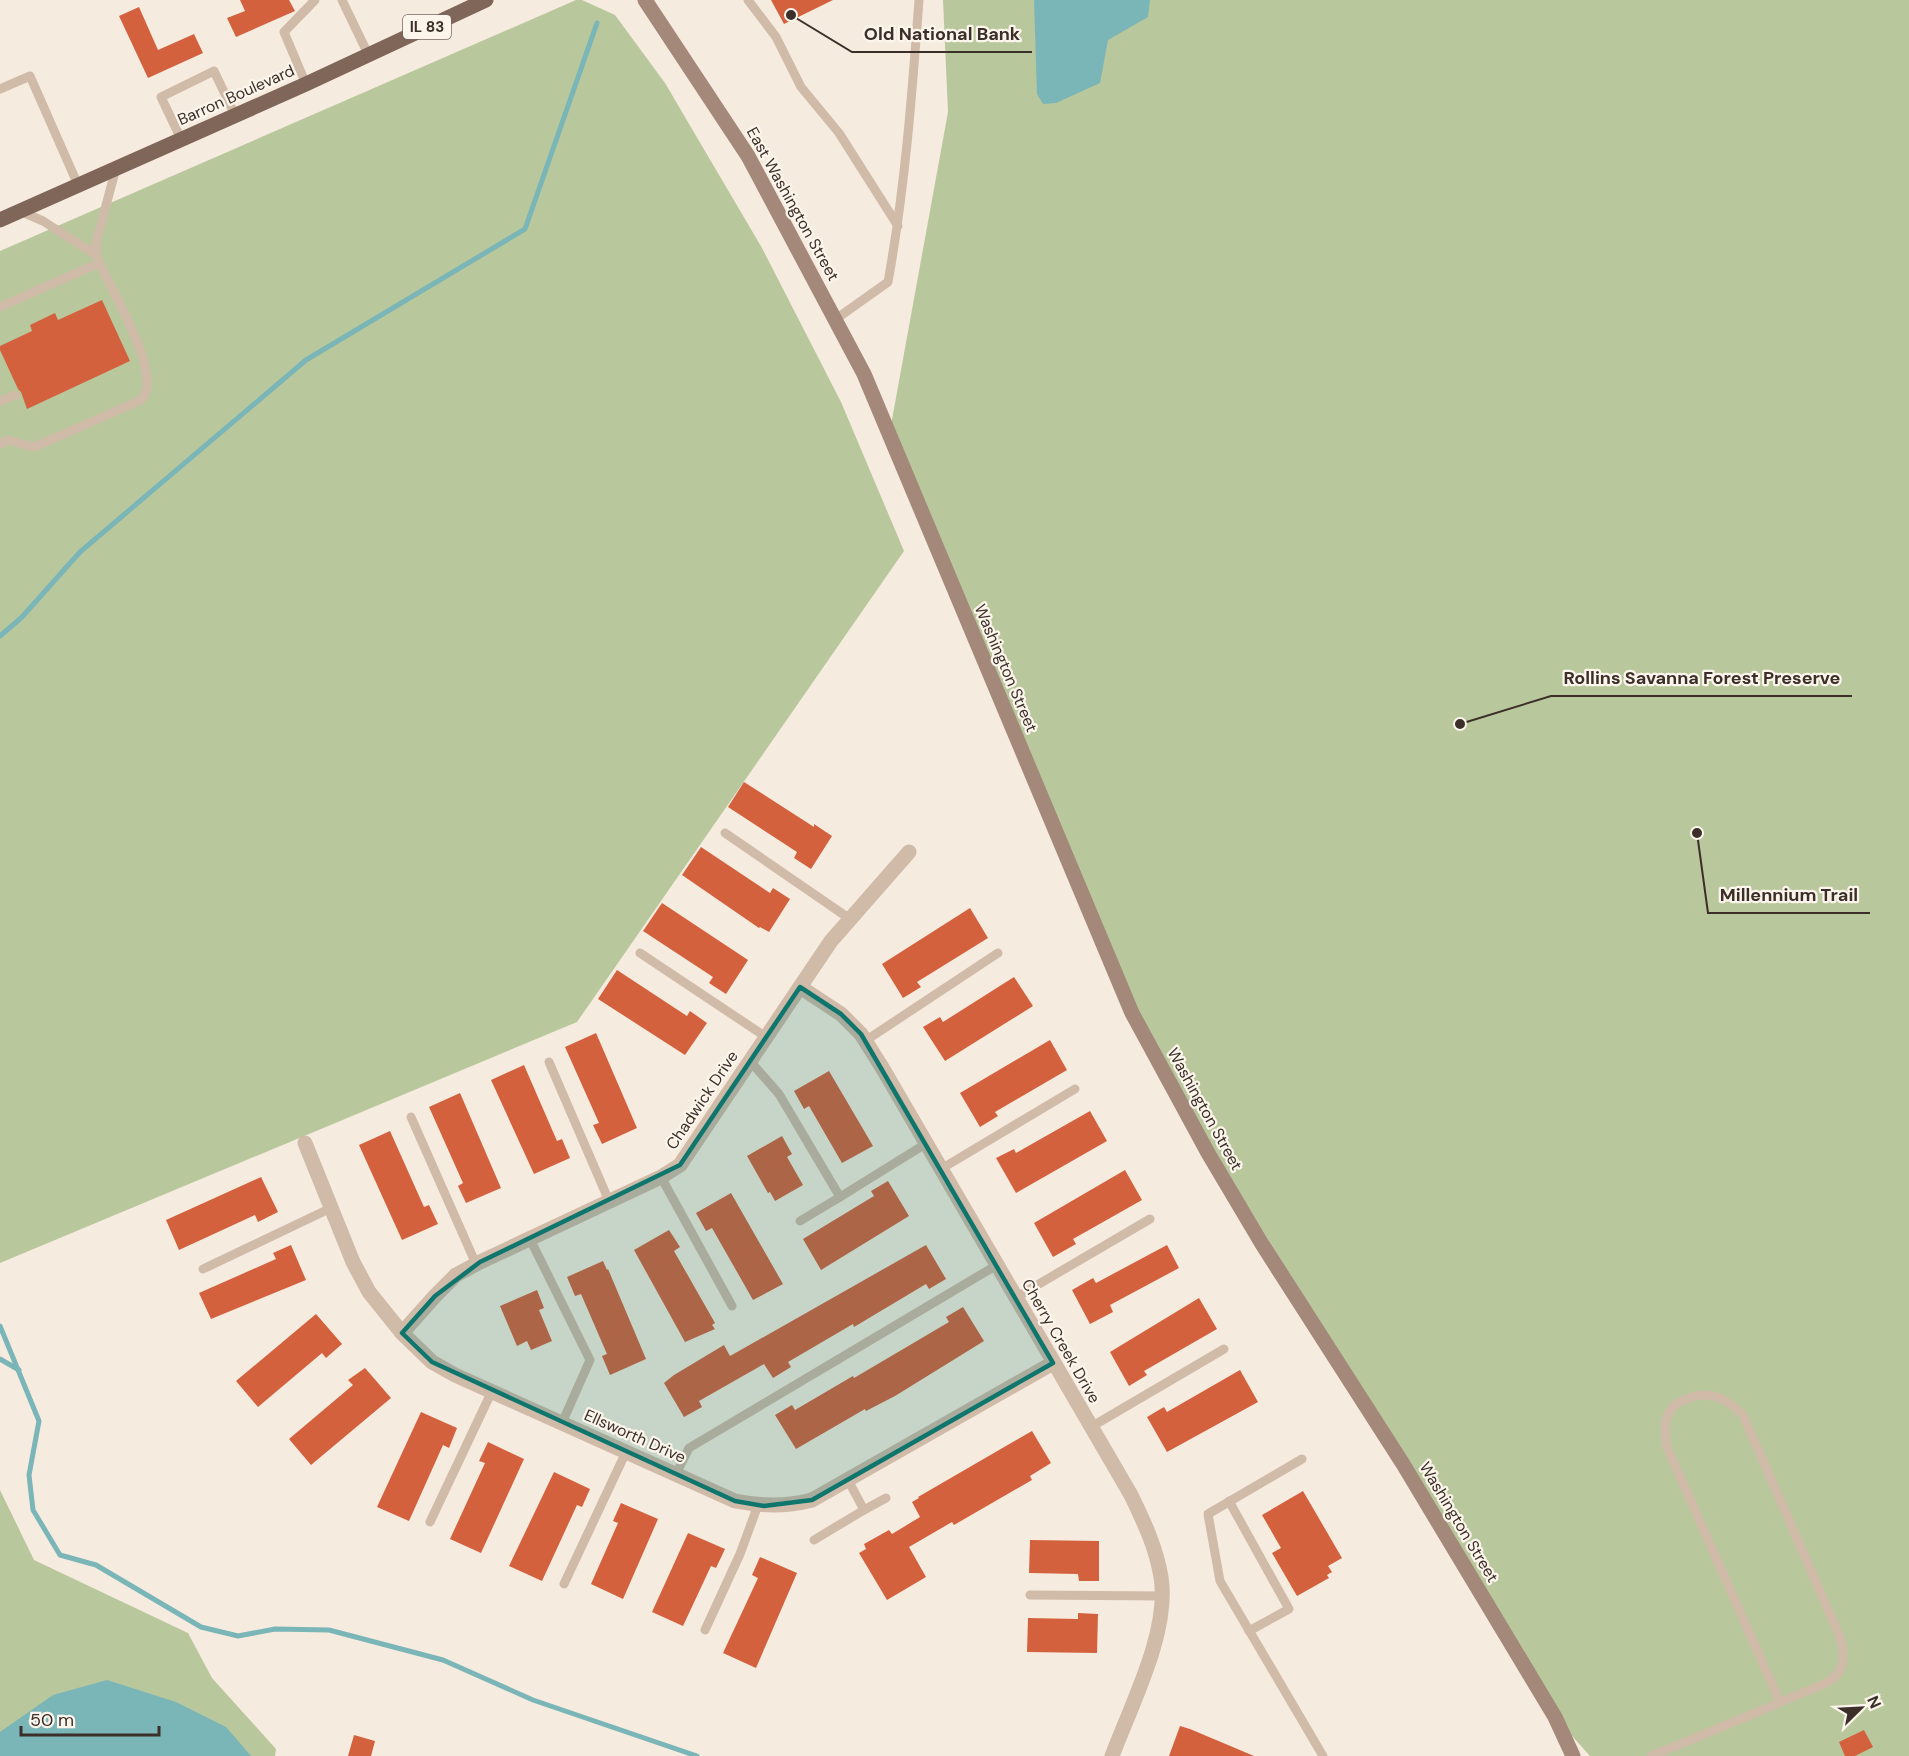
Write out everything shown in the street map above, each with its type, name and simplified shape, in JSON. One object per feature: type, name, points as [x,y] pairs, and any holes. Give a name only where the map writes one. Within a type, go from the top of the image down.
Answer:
[{"type":"main road","name":"Barron Boulevard","points":[[0,220],[306,84],[486,0]]},
{"type":"main road","name":"East Washington Street","points":[[645,0],[748,156],[864,374],[889,436]]},
{"type":"main road","name":"Washington Street","points":[[889,436],[1131,1013],[1208,1154],[1262,1245],[1409,1474],[1555,1716],[1574,1756]]},
{"type":"street","name":"Chadwick Drive","points":[[402,1333],[456,1275],[661,1177],[680,1165],[831,941],[909,852]]},
{"type":"street","name":"Cherry Creek Drive","points":[[800,987],[841,1014],[865,1041],[927,1143],[1131,1495],[1152,1541],[1161,1578],[1162,1612],[1151,1653],[1115,1755]]},
{"type":"street","name":"Ellsworth Drive","points":[[305,1143],[354,1262],[369,1292],[402,1333],[432,1362],[735,1501],[758,1505],[792,1505],[812,1500],[1053,1363]]},
{"type":"lane","points":[[306,84],[284,32],[315,0]]},
{"type":"lane","points":[[342,0],[368,54]]},
{"type":"lane","points":[[748,0],[776,37],[801,87],[839,133],[898,226]]},
{"type":"lane","points":[[836,319],[888,282],[907,153],[920,0]]},
{"type":"lane","points":[[181,139],[161,97],[214,71],[235,115]]},
{"type":"lane","points":[[0,89],[30,76],[78,185]]},
{"type":"lane","points":[[0,444],[8,440],[34,447],[141,400],[147,394],[146,362],[98,259],[96,243],[116,168]]},
{"type":"lane","points":[[20,211],[43,221],[98,259]]},
{"type":"lane","points":[[0,307],[98,259]]},
{"type":"lane","points":[[0,401],[15,395]]},
{"type":"lane","points":[[725,833],[850,919]]},
{"type":"lane","points":[[640,953],[766,1037]]},
{"type":"lane","points":[[865,1041],[998,953]]},
{"type":"lane","points":[[750,1061],[779,1094],[840,1197]]},
{"type":"lane","points":[[549,1062],[609,1201]]},
{"type":"lane","points":[[941,1169],[1075,1089]]},
{"type":"lane","points":[[411,1117],[476,1264]]},
{"type":"lane","points":[[800,1221],[927,1143]]},
{"type":"lane","points":[[661,1177],[732,1306]]},
{"type":"lane","points":[[203,1269],[332,1208]]},
{"type":"lane","points":[[1015,1298],[1150,1219]]},
{"type":"lane","points":[[530,1239],[590,1360],[562,1423]]},
{"type":"lane","points":[[676,1474],[689,1448],[997,1265]]},
{"type":"lane","points":[[1091,1428],[1224,1349]]},
{"type":"lane","points":[[430,1522],[492,1391]]},
{"type":"lane","points":[[1651,1756],[1780,1702],[1822,1684],[1839,1673],[1843,1659],[1843,1647],[1743,1415],[1724,1399],[1701,1394],[1676,1402],[1670,1410],[1665,1422],[1666,1447],[1780,1702]]},
{"type":"lane","points":[[564,1584],[626,1452]]},
{"type":"lane","points":[[1302,1459],[1208,1514],[1220,1581],[1323,1756]]},
{"type":"lane","points":[[848,1480],[864,1510]]},
{"type":"lane","points":[[814,1540],[886,1498]]},
{"type":"lane","points":[[1230,1501],[1289,1609],[1249,1630]]},
{"type":"lane","points":[[705,1630],[740,1554],[758,1505]]},
{"type":"lane","points":[[1030,1595],[1162,1596]]},
{"type":"highlighted area","points":[[800,987],[841,1014],[861,1034],[1053,1363],[812,1500],[764,1506],[735,1501],[432,1362],[402,1333],[435,1296],[480,1262],[680,1165]]},
{"type":"green space","points":[[576,0],[582,0],[615,15],[665,83],[762,248],[841,402],[904,551],[577,1022],[0,1263],[0,251]]},
{"type":"green space","points":[[943,0],[1909,0],[1909,1756],[1590,1756],[1555,1717],[1132,1013],[889,436],[948,112]]},
{"type":"green space","points":[[0,1490],[34,1560],[188,1633],[212,1678],[276,1749],[275,1756],[0,1756]]},
{"type":"water","points":[[1034,0],[1150,0],[1148,17],[1108,40],[1100,83],[1056,103],[1043,104],[1037,94]]},
{"type":"water","points":[[107,1680],[176,1702],[226,1727],[251,1756],[0,1756],[0,1732],[53,1695]]},
{"type":"building","points":[[240,0],[289,0],[295,11],[236,37],[227,18],[245,11]]},
{"type":"building","points":[[771,0],[833,0],[784,24]]},
{"type":"building","points":[[139,7],[158,50],[194,34],[203,53],[148,78],[119,16]]},
{"type":"building","points":[[102,300],[130,361],[27,409],[0,346],[32,331],[30,325],[55,313],[58,320]]},
{"type":"building","points":[[744,782],[832,836],[811,869],[794,858],[797,852],[728,807]]},
{"type":"building","points":[[701,847],[770,893],[773,888],[790,899],[769,932],[759,928],[682,875]]},
{"type":"building","points":[[662,903],[748,960],[726,994],[709,983],[713,977],[643,931]]},
{"type":"building","points":[[970,908],[988,938],[917,982],[921,987],[903,998],[882,964]]},
{"type":"building","points":[[617,970],[687,1016],[690,1011],[707,1023],[685,1055],[598,999]]},
{"type":"building","points":[[1014,977],[1033,1006],[945,1061],[923,1027],[940,1017],[943,1022]]},
{"type":"building","points":[[596,1033],[637,1128],[602,1144],[593,1125],[599,1123],[565,1047]]},
{"type":"building","points":[[1050,1040],[1067,1070],[995,1112],[998,1116],[980,1127],[960,1093]]},
{"type":"building","points":[[524,1065],[557,1141],[562,1139],[570,1158],[534,1174],[491,1080]]},
{"type":"building","points":[[829,1071],[873,1146],[842,1163],[809,1106],[804,1109],[794,1091]]},
{"type":"building","points":[[460,1093],[501,1188],[466,1203],[458,1186],[463,1183],[429,1107]]},
{"type":"building","points":[[1090,1111],[1107,1141],[1016,1193],[996,1158],[1014,1149],[1016,1153]]},
{"type":"building","points":[[390,1131],[424,1207],[429,1205],[438,1224],[402,1240],[359,1145]]},
{"type":"building","points":[[782,1136],[792,1154],[787,1157],[803,1185],[775,1201],[747,1156]]},
{"type":"building","points":[[1125,1170],[1142,1200],[1073,1239],[1076,1244],[1053,1257],[1034,1223]]},
{"type":"building","points":[[261,1177],[278,1212],[258,1222],[255,1215],[179,1250],[166,1220]]},
{"type":"building","points":[[888,1181],[909,1216],[821,1270],[803,1239],[874,1196],[871,1191]]},
{"type":"building","points":[[731,1193],[783,1284],[753,1300],[712,1228],[706,1231],[696,1213]]},
{"type":"building","points":[[669,1230],[680,1247],[674,1251],[715,1323],[712,1325],[715,1329],[685,1342],[634,1250]]},
{"type":"building","points":[[291,1245],[306,1280],[211,1319],[199,1293],[276,1259],[273,1253]]},
{"type":"building","points":[[926,1245],[946,1279],[929,1289],[926,1284],[854,1327],[853,1324],[788,1362],[791,1367],[773,1378],[764,1364],[699,1401],[702,1407],[684,1417],[664,1383],[674,1375],[724,1345],[730,1356]]},
{"type":"building","points":[[1167,1245],[1179,1268],[1110,1305],[1113,1312],[1090,1324],[1072,1290],[1093,1278],[1096,1283]]},
{"type":"building","points":[[603,1261],[646,1359],[610,1375],[602,1356],[607,1354],[581,1294],[575,1296],[567,1277]]},
{"type":"building","points":[[537,1290],[544,1308],[539,1310],[552,1341],[531,1350],[527,1341],[517,1346],[500,1306]]},
{"type":"building","points":[[1199,1298],[1217,1329],[1144,1371],[1147,1375],[1129,1386],[1110,1352]]},
{"type":"building","points":[[963,1307],[984,1341],[895,1396],[866,1411],[865,1409],[796,1449],[775,1415],[792,1405],[795,1410],[853,1376],[854,1378],[949,1322],[946,1317]]},
{"type":"building","points":[[316,1314],[342,1344],[326,1358],[322,1353],[258,1407],[236,1381]]},
{"type":"building","points":[[365,1368],[391,1398],[311,1465],[289,1439],[353,1385],[348,1380]]},
{"type":"building","points":[[1240,1370],[1258,1402],[1167,1452],[1147,1417],[1164,1407],[1167,1412]]},
{"type":"building","points":[[421,1412],[457,1428],[449,1448],[443,1445],[409,1521],[377,1507]]},
{"type":"building","points":[[1032,1431],[1051,1463],[1030,1476],[1032,1480],[954,1525],[952,1522],[909,1547],[926,1577],[887,1600],[859,1553],[866,1549],[864,1544],[889,1530],[892,1534],[920,1517],[912,1502],[918,1497]]},
{"type":"building","points":[[488,1442],[524,1459],[481,1553],[450,1539],[485,1463],[479,1461]]},
{"type":"building","points":[[554,1472],[590,1489],[582,1507],[577,1505],[542,1581],[509,1566]]},
{"type":"building","points":[[1303,1491],[1342,1558],[1328,1566],[1332,1572],[1327,1575],[1329,1578],[1297,1596],[1272,1553],[1281,1548],[1262,1515]]},
{"type":"building","points":[[621,1503],[658,1519],[623,1599],[591,1584],[618,1523],[613,1521]]},
{"type":"building","points":[[688,1533],[725,1549],[716,1568],[711,1566],[683,1626],[652,1612]]},
{"type":"building","points":[[1030,1540],[1099,1541],[1099,1581],[1079,1581],[1078,1574],[1029,1573]]},
{"type":"building","points":[[760,1557],[797,1573],[756,1668],[723,1653],[758,1578],[752,1575]]},
{"type":"building","points":[[1078,1613],[1098,1614],[1097,1653],[1027,1652],[1028,1618],[1078,1619]]},
{"type":"building","points":[[1180,1726],[1190,1729],[1254,1756],[1169,1756]]},
{"type":"building","points":[[1864,1730],[1873,1747],[1855,1756],[1845,1756],[1839,1742]]},
{"type":"building","points":[[354,1735],[375,1741],[371,1756],[348,1756]]},
{"type":"waterway","points":[[0,636],[22,617],[80,552],[306,360],[525,229],[597,23]]},
{"type":"waterway","points":[[0,1326],[39,1421],[29,1475],[33,1510],[60,1555],[96,1565],[201,1627],[238,1636],[275,1629],[329,1630],[443,1660],[533,1700],[697,1756]]},
{"type":"waterway","points":[[0,1359],[19,1370]]},
{"type":"place","name":"Old National Bank","points":[[791,15]]},
{"type":"place","name":"Rollins Savanna Forest Preserve","points":[[1460,724]]},
{"type":"place","name":"Millennium Trail","points":[[1697,833]]}]
